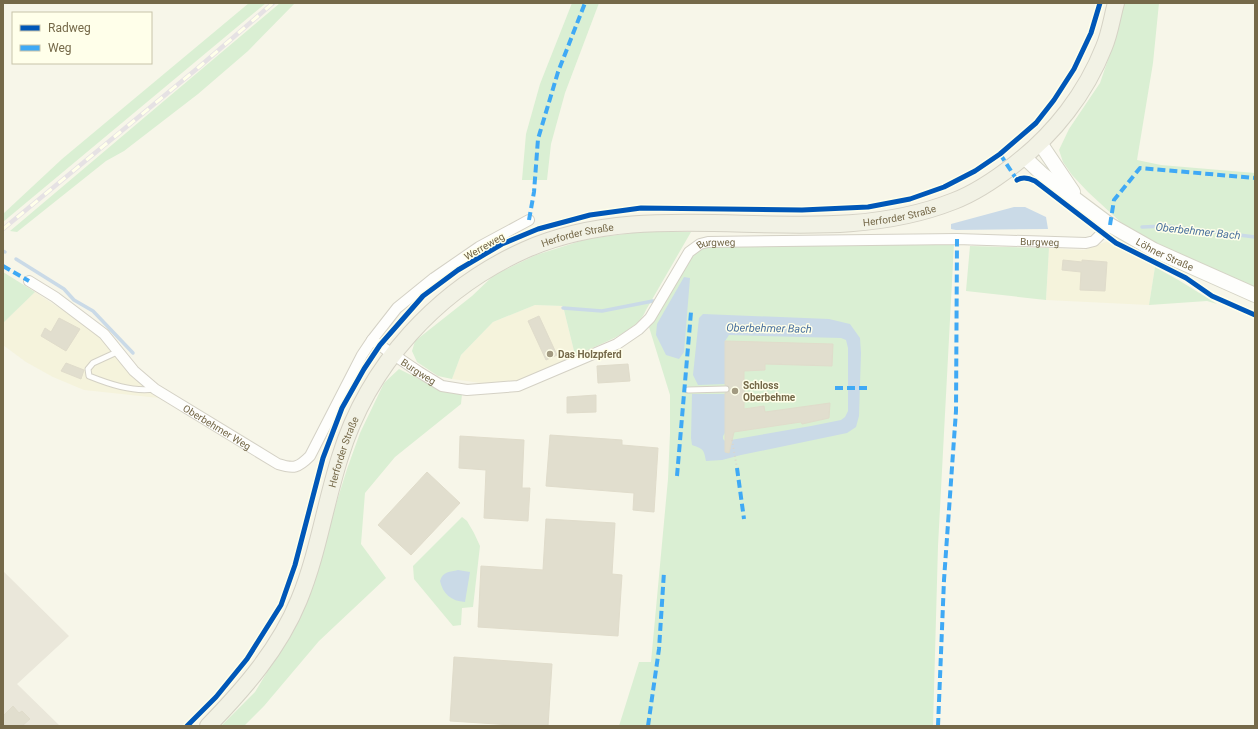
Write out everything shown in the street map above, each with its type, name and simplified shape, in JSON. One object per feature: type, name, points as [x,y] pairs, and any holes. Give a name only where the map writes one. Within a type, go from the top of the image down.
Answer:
[{"type":"main road","name":"Herforder Straße","points":[[208,726],[247,685],[265,660],[292,614],[310,570],[340,455],[355,416],[372,383],[404,340],[447,298],[493,266],[526,250],[557,238],[588,230],[652,223],[785,226],[840,225],[904,217],[958,200],[1005,172],[1024,157],[1040,143],[1065,115],[1092,73],[1105,44],[1116,3]]},
{"type":"main road","name":"Löhner Straße","points":[[1040,143],[1080,202]]},
{"type":"main road","name":"Löhner Straße","points":[[1024,157],[1042,174],[1080,202],[1107,229],[1255,295]]},
{"type":"street","name":"Werreweg","points":[[372,340],[397,308],[434,278],[479,247],[530,220]]},
{"type":"street","name":"Burgweg","points":[[393,354],[442,386],[467,390],[518,386],[617,344],[639,329],[650,318],[689,252],[700,244],[708,242],[957,240],[1086,243],[1094,241],[1107,229]]},
{"type":"street","name":"Oberbehmer Weg","points":[[29,281],[55,296],[104,334],[117,352],[134,371],[155,389],[278,464],[290,468],[301,465],[310,456],[362,355],[372,340]]},
{"type":"street","points":[[372,340],[393,354]]},
{"type":"lane","points":[[117,352],[93,363],[88,369],[89,376],[106,383],[143,390],[155,389]]},
{"type":"lane","points":[[688,390],[726,389]]},
{"type":"path","points":[[732,440],[737,468]]},
{"type":"shaded area","points":[[1108,241],[1155,267],[1149,305],[1046,300],[1049,248],[1084,250]]},
{"type":"shaded area","points":[[35,292],[84,324],[109,344],[123,362],[159,398],[84,390],[53,377],[26,362],[3,345],[3,323]]},
{"type":"shaded area","points":[[535,305],[563,306],[575,355],[517,383],[495,385],[452,379],[461,355],[493,322]]},
{"type":"shaded area","points":[[3,571],[69,636],[17,684],[60,726],[3,726]]},
{"type":"green space","points":[[249,3],[266,3],[3,222],[3,214],[62,159]]},
{"type":"green space","points":[[280,3],[295,3],[248,51],[198,94],[124,151],[106,161],[17,232],[10,231]]},
{"type":"green space","points":[[572,3],[599,3],[565,93],[551,144],[547,180],[522,180],[526,134],[540,84]]},
{"type":"green space","points":[[1124,3],[1159,3],[1153,63],[1137,160],[1161,165],[1255,173],[1255,288],[1150,242],[1126,227],[1088,192],[1072,175],[1063,162],[1059,150],[1069,129],[1100,83],[1114,42]]},
{"type":"green space","points":[[640,232],[691,232],[642,318],[626,332],[605,343],[575,355],[563,306],[535,305],[493,322],[461,355],[452,379],[438,376],[417,362],[412,351],[415,341],[472,296],[494,275],[536,255],[587,239]]},
{"type":"green space","points":[[954,244],[938,546],[933,726],[619,726],[639,662],[651,662],[668,479],[670,395],[649,327],[686,263],[697,251],[715,246]]},
{"type":"green space","points":[[970,246],[1049,248],[1046,300],[966,291]]},
{"type":"green space","points":[[1155,267],[1217,304],[1207,301],[1149,305]]},
{"type":"green space","points":[[3,272],[35,292],[3,323]]},
{"type":"green space","points":[[399,369],[441,390],[462,394],[461,404],[395,457],[365,493],[361,544],[386,578],[319,641],[264,706],[244,726],[221,726],[255,692],[301,616],[347,469],[360,433],[384,383]]},
{"type":"green space","points":[[462,517],[467,521],[480,546],[473,607],[462,608],[461,625],[453,626],[414,579],[413,566]]},
{"type":"water","points":[[1014,207],[1025,207],[1046,217],[1048,229],[951,229],[951,224]]},
{"type":"water","points":[[684,277],[690,278],[684,352],[679,359],[666,355],[656,335],[657,324]]},
{"type":"water","points":[[703,314],[829,319],[850,324],[860,338],[861,353],[859,416],[856,427],[847,433],[722,460],[706,461],[705,454],[702,450],[692,445],[692,394],[725,394],[725,433],[723,439],[725,441],[841,420],[845,417],[848,411],[848,348],[846,340],[841,338],[729,335],[725,341],[725,384],[698,385],[693,375],[699,318]]},
{"type":"water","points":[[458,570],[470,572],[465,602],[448,596],[441,586],[440,581],[443,575]]},
{"type":"building","points":[[1063,260],[1107,262],[1105,291],[1080,290],[1081,272],[1062,270]]},
{"type":"building","points":[[539,316],[557,355],[546,360],[528,321]]},
{"type":"building","points":[[59,318],[80,329],[66,351],[41,336],[45,328],[51,332]]},
{"type":"building","name":"Schloss Oberbehme","points":[[725,341],[833,344],[832,366],[765,364],[765,370],[744,371],[744,409],[764,406],[765,412],[830,403],[829,418],[802,424],[801,422],[734,432],[729,453],[725,452],[725,393],[730,389],[725,385]]},
{"type":"building","points":[[66,363],[84,370],[81,379],[61,371]]},
{"type":"building","points":[[628,364],[630,381],[598,383],[597,366]]},
{"type":"building","points":[[596,395],[596,412],[567,413],[567,397]]},
{"type":"building","points":[[550,435],[622,440],[622,445],[658,448],[654,512],[633,510],[634,493],[546,486]]},
{"type":"building","points":[[460,436],[524,440],[522,488],[530,488],[528,521],[484,518],[486,470],[459,468]]},
{"type":"building","points":[[427,472],[460,503],[411,555],[378,525]]},
{"type":"building","points":[[546,519],[615,523],[612,574],[622,575],[618,636],[478,627],[481,566],[543,570]]},
{"type":"building","points":[[454,657],[552,664],[548,726],[450,721]]},
{"type":"building","points":[[13,706],[19,713],[22,711],[30,719],[22,726],[3,726],[3,716]]},
{"type":"waterway","name":"Oberbehmer Bach","points":[[1142,227],[1167,226],[1255,237]]},
{"type":"waterway","name":"Oberbehmer Bach","points":[[16,259],[64,289],[74,300],[93,311],[133,353]]},
{"type":"waterway","name":"Oberbehmer Bach","points":[[563,308],[602,311],[653,301]]},
{"type":"railway","points":[[3,229],[199,67],[273,3]]},
{"type":"marked path","points":[[529,220],[534,192],[538,139],[558,72],[585,3]]},
{"type":"marked path","points":[[1000,154],[1017,180],[1020,178]]},
{"type":"marked path","points":[[1110,225],[1114,200],[1140,168],[1255,178]]},
{"type":"marked path","points":[[938,726],[944,580],[956,411],[957,239]]},
{"type":"marked path","points":[[3,266],[29,281]]},
{"type":"marked path","points":[[677,476],[691,312]]},
{"type":"marked path","points":[[835,388],[871,388]]},
{"type":"marked path","points":[[737,468],[744,519]]},
{"type":"marked path","points":[[648,726],[659,649],[664,572]]},
{"type":"cycle path","points":[[187,726],[216,697],[247,659],[281,605],[295,565],[323,458],[342,408],[364,369],[380,345],[423,296],[458,270],[502,244],[538,229],[590,215],[641,208],[802,210],[868,207],[910,199],[944,187],[975,171],[1000,154],[1036,123],[1054,100],[1074,69],[1091,33],[1100,3]]},
{"type":"cycle path","points":[[1017,180],[1026,178],[1035,181],[1116,243],[1186,278],[1212,296],[1255,315]]},
{"type":"place","name":"Das Holzpferd","points":[[550,354]]},
{"type":"place","name":"Schloss Oberbehme","points":[[735,391]]}]
